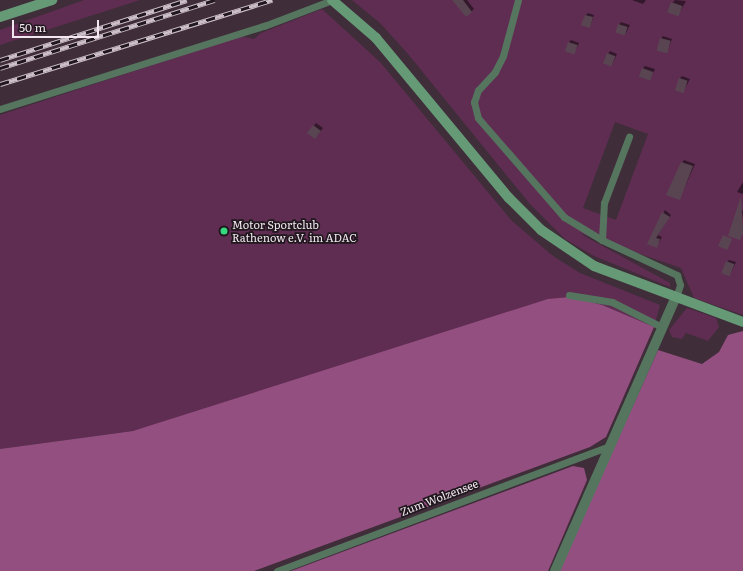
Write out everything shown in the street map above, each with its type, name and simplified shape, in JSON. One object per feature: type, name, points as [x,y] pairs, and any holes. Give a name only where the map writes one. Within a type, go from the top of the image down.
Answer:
[{"type":"main road","points":[[0,18],[52,0]]},
{"type":"main road","points":[[334,2],[376,38],[509,198],[540,230],[594,266],[743,322]]},
{"type":"street","points":[[554,571],[676,297]]},
{"type":"lane","points":[[518,0],[503,56],[495,72],[478,90],[474,102],[478,118],[564,217],[602,240],[672,272],[680,285],[676,297]]},
{"type":"lane","points":[[0,109],[264,26],[334,2]]},
{"type":"lane","points":[[602,240],[604,203],[629,137]]},
{"type":"lane","points":[[570,295],[612,302],[662,327]]},
{"type":"lane","name":"Zum Wolzensee","points":[[277,571],[610,446]]},
{"type":"shaded area","points":[[84,0],[140,0],[0,45],[0,30]]},
{"type":"shaded area","points":[[352,0],[743,0],[743,315],[694,298],[681,268],[579,233],[670,283],[670,287],[594,256],[565,239],[530,204],[408,54],[380,23]],"holes":[[[615,122],[648,134],[616,220],[583,208]]]},
{"type":"shaded area","name":"Motor Sportclub Rathenow e.V. im ADAC","points":[[322,9],[380,62],[511,220],[553,256],[580,273],[660,305],[654,327],[133,431],[0,449],[0,115],[241,36],[254,39],[261,33]]},
{"type":"shaded area","points":[[570,297],[602,305],[654,327],[606,437],[590,447],[254,571],[0,571],[0,449],[133,431],[548,299]]},
{"type":"shaded area","points":[[687,308],[716,318],[719,327],[708,341],[686,333],[682,339],[672,337],[669,330]]},
{"type":"shaded area","points":[[743,331],[743,571],[559,571],[658,350],[702,364],[719,352],[728,335]]},
{"type":"shaded area","points":[[573,466],[584,468],[587,480],[548,571],[291,571]]},
{"type":"building","points":[[452,0],[463,0],[472,12],[466,17]]},
{"type":"building","points":[[671,2],[682,6],[679,16],[667,12]]},
{"type":"building","points":[[585,15],[593,17],[590,28],[581,25]]},
{"type":"building","points":[[618,24],[628,27],[625,36],[615,33]]},
{"type":"building","points":[[660,38],[671,41],[667,53],[657,51]]},
{"type":"building","points":[[568,42],[578,45],[575,54],[565,52]]},
{"type":"building","points":[[607,53],[615,56],[611,66],[603,63]]},
{"type":"building","points":[[642,68],[653,72],[650,81],[639,76]]},
{"type":"building","points":[[679,78],[688,81],[684,93],[675,90]]},
{"type":"building","points":[[313,125],[321,131],[315,139],[307,133]]},
{"type":"building","points":[[681,162],[693,166],[680,200],[666,195]]},
{"type":"building","points":[[741,196],[743,233],[740,240],[728,236]]},
{"type":"building","points":[[662,212],[670,217],[656,238],[660,239],[657,248],[647,244]]},
{"type":"building","points":[[723,235],[732,239],[727,250],[718,246]]},
{"type":"building","points":[[726,261],[734,264],[730,276],[721,273]]},
{"type":"railway","points":[[0,60],[187,0]]},
{"type":"railway","points":[[0,68],[214,0]]},
{"type":"railway","points":[[0,84],[272,0]]},
{"type":"place","name":"Motor Sportclub Rathenow e.V. im ADAC","points":[[224,231]]}]
